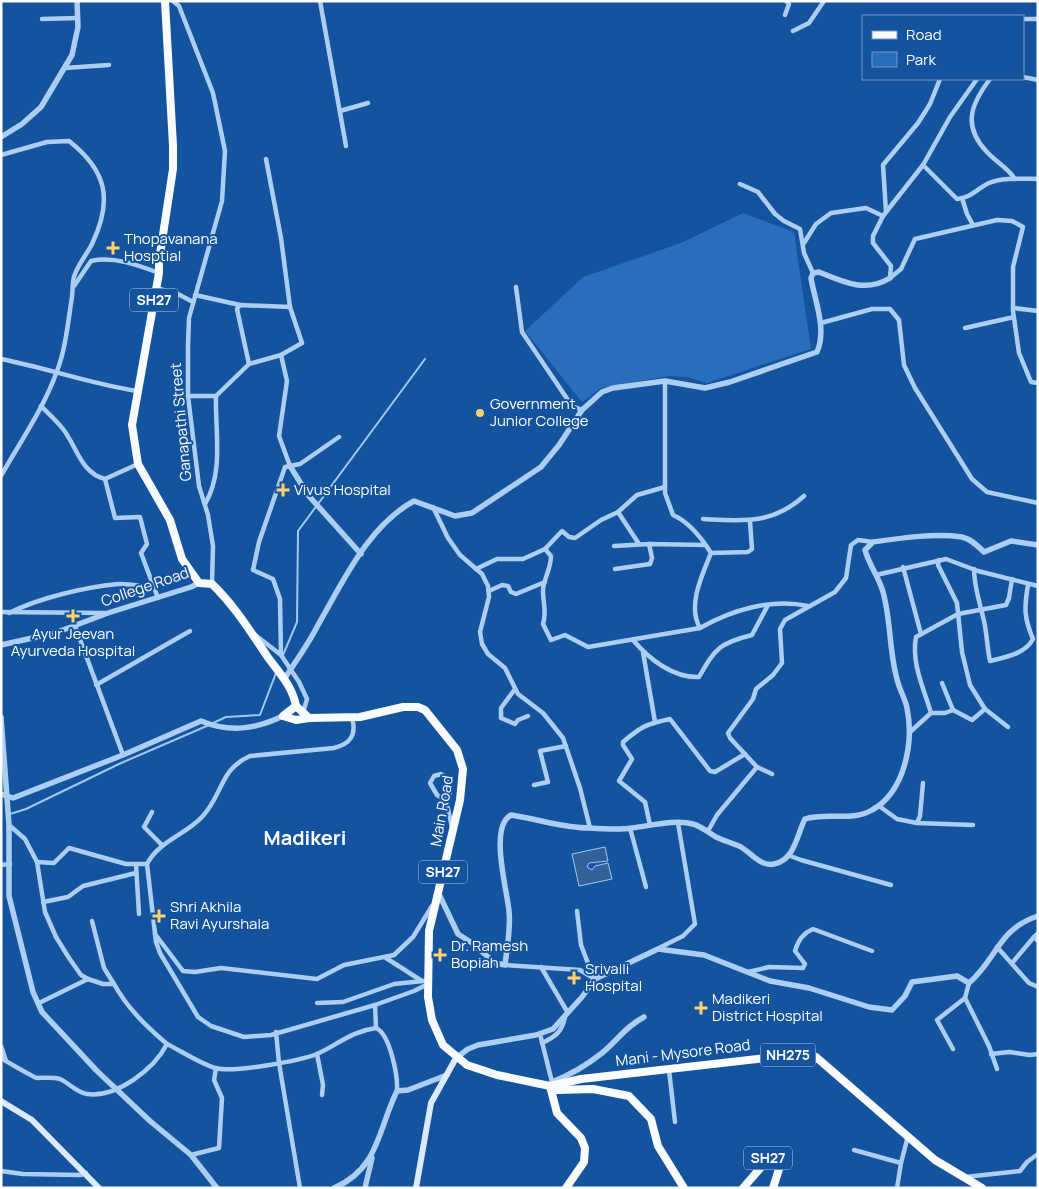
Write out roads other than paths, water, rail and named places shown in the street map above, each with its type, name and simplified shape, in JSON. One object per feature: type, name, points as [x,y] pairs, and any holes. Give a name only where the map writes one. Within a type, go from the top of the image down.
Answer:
[{"type":"highway","name":"Mani - Mysore Road","points":[[551,1084],[765,1057],[801,1054],[816,1057],[936,1160],[982,1188]]},
{"type":"highway","points":[[551,1084],[557,1113],[580,1138],[585,1148],[584,1162],[566,1188]]},
{"type":"main road","name":"SH27","points":[[165,1],[173,168],[159,260],[159,273],[132,426],[138,464],[170,520],[182,559],[198,583]]},
{"type":"main road","name":"College Road","points":[[198,583],[212,584],[285,678],[294,694],[296,706]]},
{"type":"main road","points":[[283,716],[296,706],[309,718]]},
{"type":"main road","name":"Main Road","points":[[309,718],[352,718],[410,706],[425,710],[457,750],[462,762],[461,791],[453,833],[429,931],[425,982],[430,1010],[437,1033],[443,1044],[456,1058],[479,1070],[551,1084]]},
{"type":"main road","name":"SH27","points":[[283,716],[296,720],[309,718]]},
{"type":"main road","points":[[416,1188],[431,1103],[456,1058]]},
{"type":"main road","name":"SH27","points":[[551,1084],[557,1090],[593,1089],[629,1096],[651,1119],[658,1146],[684,1188]]},
{"type":"main road","points":[[1,1101],[32,1120],[99,1188]]},
{"type":"main road","name":"SH27","points":[[743,1188],[765,1160],[769,1158],[779,1163],[780,1166],[773,1188]]},
{"type":"street","points":[[2,135],[22,124],[41,107],[65,68],[72,55],[78,18],[77,1]]},
{"type":"street","name":"Ganapathi Street","points":[[173,1],[179,6],[213,93],[225,151],[222,201],[189,318],[188,396],[199,486],[212,546],[212,584]]},
{"type":"street","points":[[320,1],[346,146]]},
{"type":"street","points":[[785,15],[789,4],[786,1]]},
{"type":"street","points":[[793,31],[809,24],[824,1]]},
{"type":"street","points":[[42,19],[78,18]]},
{"type":"street","points":[[1024,19],[1038,19]]},
{"type":"street","points":[[65,68],[109,65]]},
{"type":"street","points":[[1024,76],[1038,80]]},
{"type":"street","points":[[885,214],[883,166],[918,124],[930,104],[940,80]]},
{"type":"street","points":[[890,278],[891,266],[873,243],[873,236],[885,214],[923,165],[950,117],[976,80]]},
{"type":"street","points":[[989,80],[976,100],[971,121],[975,134],[987,153],[1011,172],[1016,179]]},
{"type":"street","points":[[340,111],[368,103]]},
{"type":"street","points":[[1,155],[47,142],[69,141],[87,155],[98,173],[104,193],[104,214],[92,244],[74,275],[58,371],[41,406],[1,476]]},
{"type":"street","points":[[188,396],[216,396],[249,364],[281,355],[302,343],[290,307],[281,238],[266,159]]},
{"type":"street","points":[[923,165],[957,198],[971,196],[989,183],[1016,179],[1038,179]]},
{"type":"street","points":[[285,678],[360,554],[386,521],[401,508],[414,501],[455,516],[472,513],[541,467],[559,445],[582,410],[602,392],[613,388],[665,381],[705,388],[817,352],[820,345],[821,323],[811,278],[813,272],[804,253],[804,243],[800,229],[784,221],[776,214],[758,192],[740,184]]},
{"type":"street","points":[[962,198],[974,225]]},
{"type":"street","points":[[804,243],[816,224],[831,213],[866,208],[885,214]]},
{"type":"street","points":[[813,272],[819,272],[861,287],[878,285],[901,269],[914,239],[997,220],[1012,221],[1022,227],[1013,267],[1013,308],[1019,353],[1031,382],[1038,383]]},
{"type":"street","points":[[73,288],[91,261],[98,259],[137,265],[159,273]]},
{"type":"street","points":[[516,287],[522,332],[572,406],[582,410]]},
{"type":"street","points":[[156,288],[178,294],[193,302]]},
{"type":"street","points":[[195,295],[240,306],[290,307]]},
{"type":"street","points":[[240,306],[237,309],[249,364]]},
{"type":"street","points":[[1013,308],[1038,311]]},
{"type":"street","points":[[821,323],[872,309],[890,309],[899,320],[904,365],[915,388],[972,478],[987,492],[1038,503]]},
{"type":"street","points":[[965,328],[1014,317]]},
{"type":"street","points":[[281,355],[287,381],[279,436],[290,466],[308,495],[360,554]]},
{"type":"street","points":[[1,359],[58,371],[97,385],[137,391]]},
{"type":"street","points":[[665,381],[665,487],[672,515],[683,519],[710,553],[696,597],[695,620],[700,628]]},
{"type":"street","points":[[204,504],[210,495],[218,449],[216,396]]},
{"type":"street","points":[[41,406],[63,430],[88,471],[95,477],[105,479],[138,464]]},
{"type":"street","points":[[281,655],[280,600],[274,579],[253,570],[259,542],[285,467],[300,464],[339,437]]},
{"type":"street","points":[[105,479],[115,518],[140,517],[148,544],[141,553],[158,598]]},
{"type":"street","points":[[476,569],[497,559],[523,559],[545,548],[562,531],[575,538],[601,520],[618,512],[637,495],[665,487]]},
{"type":"street","points":[[703,519],[750,522],[794,505],[804,496]]},
{"type":"street","points":[[432,506],[448,538],[460,555],[485,580],[489,597],[480,632],[482,644],[488,654],[505,668],[518,694],[528,704],[543,713],[563,738],[590,828]]},
{"type":"street","points":[[618,512],[639,544]]},
{"type":"street","points":[[710,553],[748,552],[752,548],[750,522]]},
{"type":"street","points":[[772,774],[758,767],[730,738],[728,732],[753,699],[756,689],[773,675],[782,663],[780,629],[785,620],[836,592],[846,578],[851,545],[858,540],[873,542],[910,537],[963,537],[974,542],[984,552],[1011,540],[1038,545]]},
{"type":"street","points":[[505,965],[510,912],[504,881],[500,828],[506,818],[511,815],[553,824],[590,828],[630,828],[692,823],[718,838],[732,842],[762,863],[772,865],[780,862],[788,855],[797,842],[805,819],[814,816],[853,816],[871,811],[887,800],[898,780],[908,751],[910,732],[907,707],[896,679],[883,593],[869,562],[866,550],[873,542]]},
{"type":"street","points":[[614,546],[639,544],[705,545]]},
{"type":"street","points":[[615,569],[650,564],[649,544]]},
{"type":"street","points":[[545,548],[551,556],[551,568],[543,590],[546,616],[544,624],[551,640],[566,635],[588,647],[611,641],[633,640],[700,628],[749,607],[768,605],[808,606]]},
{"type":"street","points":[[876,575],[946,559],[1028,585],[1038,586]]},
{"type":"street","points":[[939,560],[938,565],[955,598],[965,670],[970,685],[984,709],[1008,727]]},
{"type":"street","points":[[903,568],[921,634]]},
{"type":"street","points":[[974,569],[974,586],[981,610],[990,661],[1017,653],[1029,646],[1033,639],[1027,623],[1024,606],[1028,585]]},
{"type":"street","points":[[931,713],[922,688],[914,645],[916,637],[958,614],[1006,605],[1012,579]]},
{"type":"street","points":[[488,591],[502,585],[508,586],[511,592],[516,594],[545,582]]},
{"type":"street","name":"College Road","points":[[1,645],[75,626],[198,583]]},
{"type":"street","points":[[9,613],[45,598],[119,584],[153,587]]},
{"type":"street","points":[[633,640],[643,652],[658,663],[685,678],[699,677],[711,656],[729,640],[752,634],[768,605]]},
{"type":"street","points":[[1,612],[56,611],[108,613]]},
{"type":"street","points":[[75,626],[123,755]]},
{"type":"street","points":[[96,685],[190,631]]},
{"type":"street","points":[[250,632],[281,655],[307,699],[302,713]]},
{"type":"street","points":[[643,652],[655,722]]},
{"type":"street","points":[[942,683],[953,710],[972,720],[984,709]]},
{"type":"street","points":[[515,689],[501,708],[501,718],[515,724],[518,720],[528,716]]},
{"type":"street","points":[[910,732],[931,713],[945,713],[953,710]]},
{"type":"street","points":[[1,716],[4,794],[9,825],[9,896],[33,992],[42,1012],[97,1071],[150,1121],[191,1155],[216,1188]]},
{"type":"street","points":[[4,794],[13,798],[123,755],[201,721],[222,728],[239,729],[262,726],[283,716]]},
{"type":"street","points":[[352,718],[354,726],[351,737],[346,745],[334,748],[250,756],[239,761],[230,768],[216,800],[201,818],[153,853],[147,864],[155,934],[160,953],[198,1017],[211,1026],[244,1037],[271,1035],[375,1005],[414,991],[425,982]]},
{"type":"street","points":[[650,825],[645,802],[619,781],[632,759],[623,742],[646,724],[670,719],[710,771],[715,772],[745,754]]},
{"type":"street","points":[[534,784],[548,782],[540,751],[566,746]]},
{"type":"street","points":[[708,831],[717,815],[758,767]]},
{"type":"street","points":[[446,800],[437,795],[430,783],[434,776],[441,774],[450,780],[450,793],[446,800],[453,833]]},
{"type":"street","points":[[917,823],[920,816],[923,783]]},
{"type":"street","points":[[879,806],[897,819],[917,823],[973,825]]},
{"type":"street","points":[[152,812],[144,827],[162,845]]},
{"type":"street","points":[[456,1058],[468,1049],[478,1045],[540,1034],[553,1029],[567,1015],[595,979],[683,936],[695,924],[678,823]]},
{"type":"street","points":[[9,825],[26,839],[37,862],[43,902],[56,937],[81,975],[103,984],[114,984]]},
{"type":"street","points":[[630,828],[646,887]]},
{"type":"street","points":[[37,862],[54,863],[69,848],[136,865],[147,864]]},
{"type":"street","points":[[788,855],[891,885]]},
{"type":"street","points":[[1,865],[10,864]]},
{"type":"street","points":[[136,865],[139,914]]},
{"type":"street","points":[[43,902],[68,897],[83,886],[136,873]]},
{"type":"street","points":[[155,934],[179,968],[188,972],[221,968],[314,980],[344,965],[394,955],[406,946],[437,896],[458,934],[472,943],[495,964],[580,970],[595,979]]},
{"type":"street","points":[[578,911],[581,945],[595,979]]},
{"type":"street","points":[[953,1048],[937,1020],[965,998],[969,983],[981,973],[1005,935],[1024,920],[1038,916]]},
{"type":"street","points":[[92,921],[104,968],[124,1003],[134,1015],[168,1044],[216,1068],[279,1063],[317,1054],[341,1039],[376,1028],[381,1030],[398,1079],[396,1091],[374,1152],[365,1188]]},
{"type":"street","points":[[746,972],[769,967],[803,968],[805,964],[795,951],[804,933],[813,929],[872,951]]},
{"type":"street","points":[[1012,963],[1034,937],[1038,941]]},
{"type":"street","points":[[997,946],[1029,983],[1038,986]]},
{"type":"street","points":[[658,949],[704,955],[770,981],[809,988],[869,1007],[892,1010],[905,996],[912,982],[957,976],[969,983]]},
{"type":"street","points":[[386,958],[425,982]]},
{"type":"street","points":[[541,968],[567,1015],[557,1035],[542,1043]]},
{"type":"street","points":[[39,1003],[88,979]]},
{"type":"street","points":[[317,1003],[343,1002],[394,984],[425,982]]},
{"type":"street","points":[[965,998],[997,1069]]},
{"type":"street","points":[[375,1005],[376,1028]]},
{"type":"street","points":[[540,1034],[551,1084],[572,1074],[603,1052],[630,1024],[644,1017]]},
{"type":"street","points":[[276,1032],[279,1063],[300,1188]]},
{"type":"street","points":[[1,1058],[35,1078],[60,1079],[85,1094],[104,1094],[116,1089],[146,1069],[168,1044]]},
{"type":"street","points":[[1,1046],[6,1061]]},
{"type":"street","points":[[991,1054],[1009,1052],[1030,1055],[1038,1054]]},
{"type":"street","points":[[317,1054],[323,1085],[322,1095]]},
{"type":"street","points":[[191,1155],[219,1148],[222,1098],[214,1080],[216,1068]]},
{"type":"street","points":[[669,1070],[675,1122]]},
{"type":"street","points":[[396,1091],[408,1090],[447,1075]]},
{"type":"street","points":[[897,1188],[900,1163],[908,1136]]},
{"type":"street","points":[[854,1150],[900,1163]]},
{"type":"street","points":[[334,1188],[344,1183],[364,1167],[374,1152]]},
{"type":"street","points":[[964,1177],[1020,1171],[1027,1162],[1038,1154]]},
{"type":"street","points":[[1,1171],[23,1174],[80,1175],[86,1173]]},
{"type":"waterway","points":[[283,655],[297,622],[298,531],[425,359]]},
{"type":"waterway","points":[[213,723],[226,717],[260,715],[276,673]]},
{"type":"waterway","points":[[10,814],[26,809],[119,764],[209,725]]},
{"type":"place","name":"Thopavanana Hosptial","points":[[113,248]]},
{"type":"place","name":"Government Junior College","points":[[480,413]]},
{"type":"place","name":"Vivus Hospital","points":[[283,490]]},
{"type":"place","name":"Ayur Jeevan Ayurveda Hospital","points":[[73,616]]},
{"type":"place","name":"Shri Akhila Ravi Ayurshala","points":[[159,916]]},
{"type":"place","name":"Dr. Ramesh Bopiah","points":[[440,955]]},
{"type":"place","name":"Srivalli Hospital","points":[[574,978]]},
{"type":"place","name":"Madikeri District Hospital","points":[[701,1008]]},
{"type":"district","name":"Madikeri","points":[[305,838]]}]
